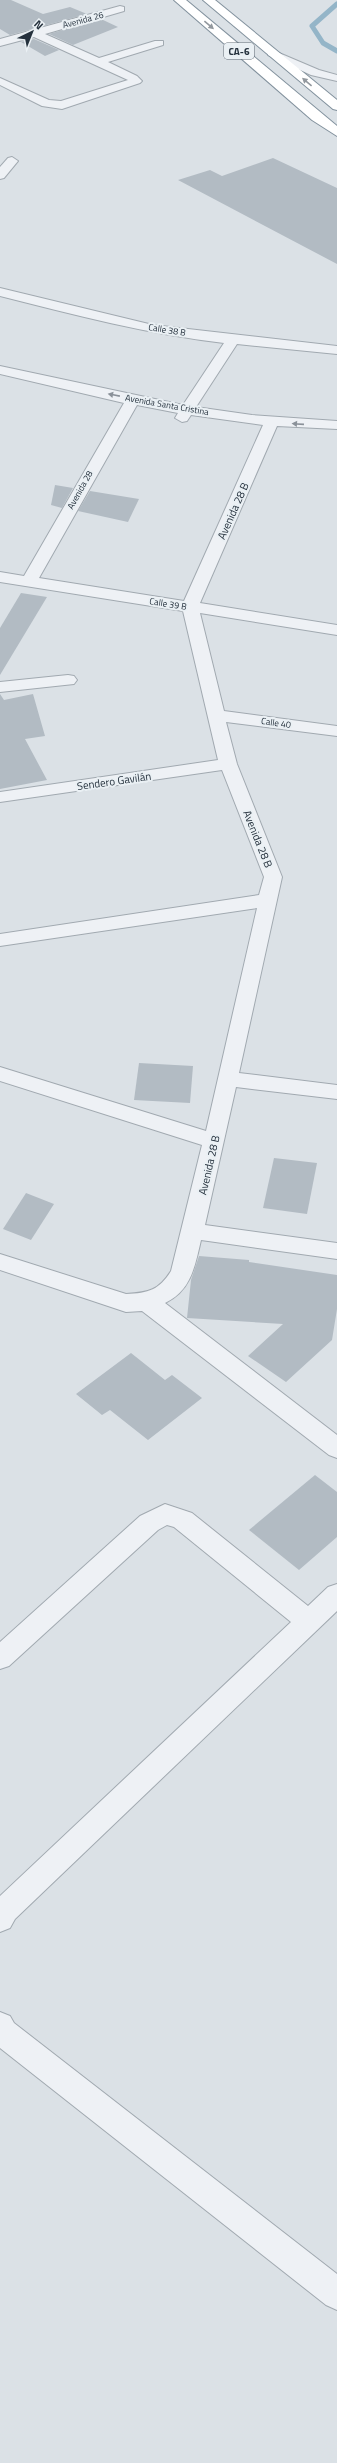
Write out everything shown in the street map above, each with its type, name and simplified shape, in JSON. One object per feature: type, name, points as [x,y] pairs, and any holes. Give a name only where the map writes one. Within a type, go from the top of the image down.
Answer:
[{"type":"highway","name":"CA-6","points":[[179,0],[316,117],[337,132]]},
{"type":"highway","name":"CA-6","points":[[208,0],[337,106]]},
{"type":"street","name":"Avenida 26","points":[[0,44],[34,33],[120,10]]},
{"type":"street","points":[[0,81],[46,103],[58,105],[136,81],[133,78],[34,33]]},
{"type":"street","points":[[98,62],[159,43]]},
{"type":"street","points":[[272,53],[308,70],[337,78]]},
{"type":"street","points":[[0,176],[12,161]]},
{"type":"street","name":"Calle 38 B","points":[[0,292],[65,309],[146,327],[233,340],[337,350]]},
{"type":"street","points":[[185,414],[233,340]]},
{"type":"street","name":"Avenida Santa Cristina","points":[[0,370],[130,403]]},
{"type":"street","name":"Avenida Santa Cristina","points":[[0,382],[130,403],[269,428],[337,437]]},
{"type":"street","name":"Avenida 28","points":[[29,581],[130,403]]},
{"type":"street","name":"Avenida Santa Cristina","points":[[269,428],[337,425]]},
{"type":"street","name":"Avenida 28 B","points":[[148,1302],[170,1291],[182,1272],[229,1079],[273,877],[228,764],[190,607],[269,428]]},
{"type":"street","name":"Calle 39 B","points":[[0,577],[337,630]]},
{"type":"street","points":[[0,687],[68,680]]},
{"type":"street","name":"Calle 40","points":[[216,715],[337,731]]},
{"type":"street","name":"Sendero Gavilán","points":[[0,797],[228,764]]},
{"type":"street","points":[[0,940],[269,900]]},
{"type":"street","points":[[0,1074],[214,1141]]},
{"type":"street","points":[[229,1079],[337,1092]]},
{"type":"street","points":[[193,1231],[337,1251]]},
{"type":"street","points":[[0,1262],[126,1303],[148,1302],[337,1448]]},
{"type":"street","points":[[0,1658],[149,1523],[165,1514],[182,1520],[309,1621]]},
{"type":"street","points":[[0,1919],[5,1910],[337,1595]]},
{"type":"street","points":[[0,2026],[4,2032],[337,2294]]},
{"type":"building","points":[[0,0],[11,0],[43,14],[70,7],[87,14],[10,35],[0,29]]},
{"type":"building","points":[[101,19],[118,27],[73,45],[49,34]]},
{"type":"building","points":[[34,39],[59,50],[45,56],[21,42]]},
{"type":"building","points":[[273,158],[337,188],[337,264],[178,180],[210,170],[222,176]]},
{"type":"building","points":[[55,485],[73,488],[62,508],[51,505]]},
{"type":"building","points":[[90,491],[139,499],[128,522],[78,511]]},
{"type":"building","points":[[21,593],[47,597],[0,675],[0,628]]},
{"type":"building","points":[[0,694],[4,700],[33,694],[45,736],[25,739],[47,780],[0,789]]},
{"type":"building","points":[[139,1063],[193,1066],[190,1103],[134,1100]]},
{"type":"building","points":[[274,1158],[317,1163],[307,1214],[263,1208]]},
{"type":"building","points":[[26,1193],[54,1204],[31,1240],[3,1229]]},
{"type":"building","points":[[199,1256],[249,1260],[249,1262],[337,1275],[337,1309],[332,1340],[286,1382],[248,1356],[283,1324],[187,1318],[191,1280]]},
{"type":"building","points":[[131,1353],[165,1380],[172,1375],[202,1398],[148,1440],[110,1410],[102,1415],[76,1394]]},
{"type":"building","points":[[315,1475],[337,1492],[337,1537],[299,1570],[249,1530]]},
{"type":"waterway","points":[[337,4],[312,26],[323,43],[337,51]]}]
